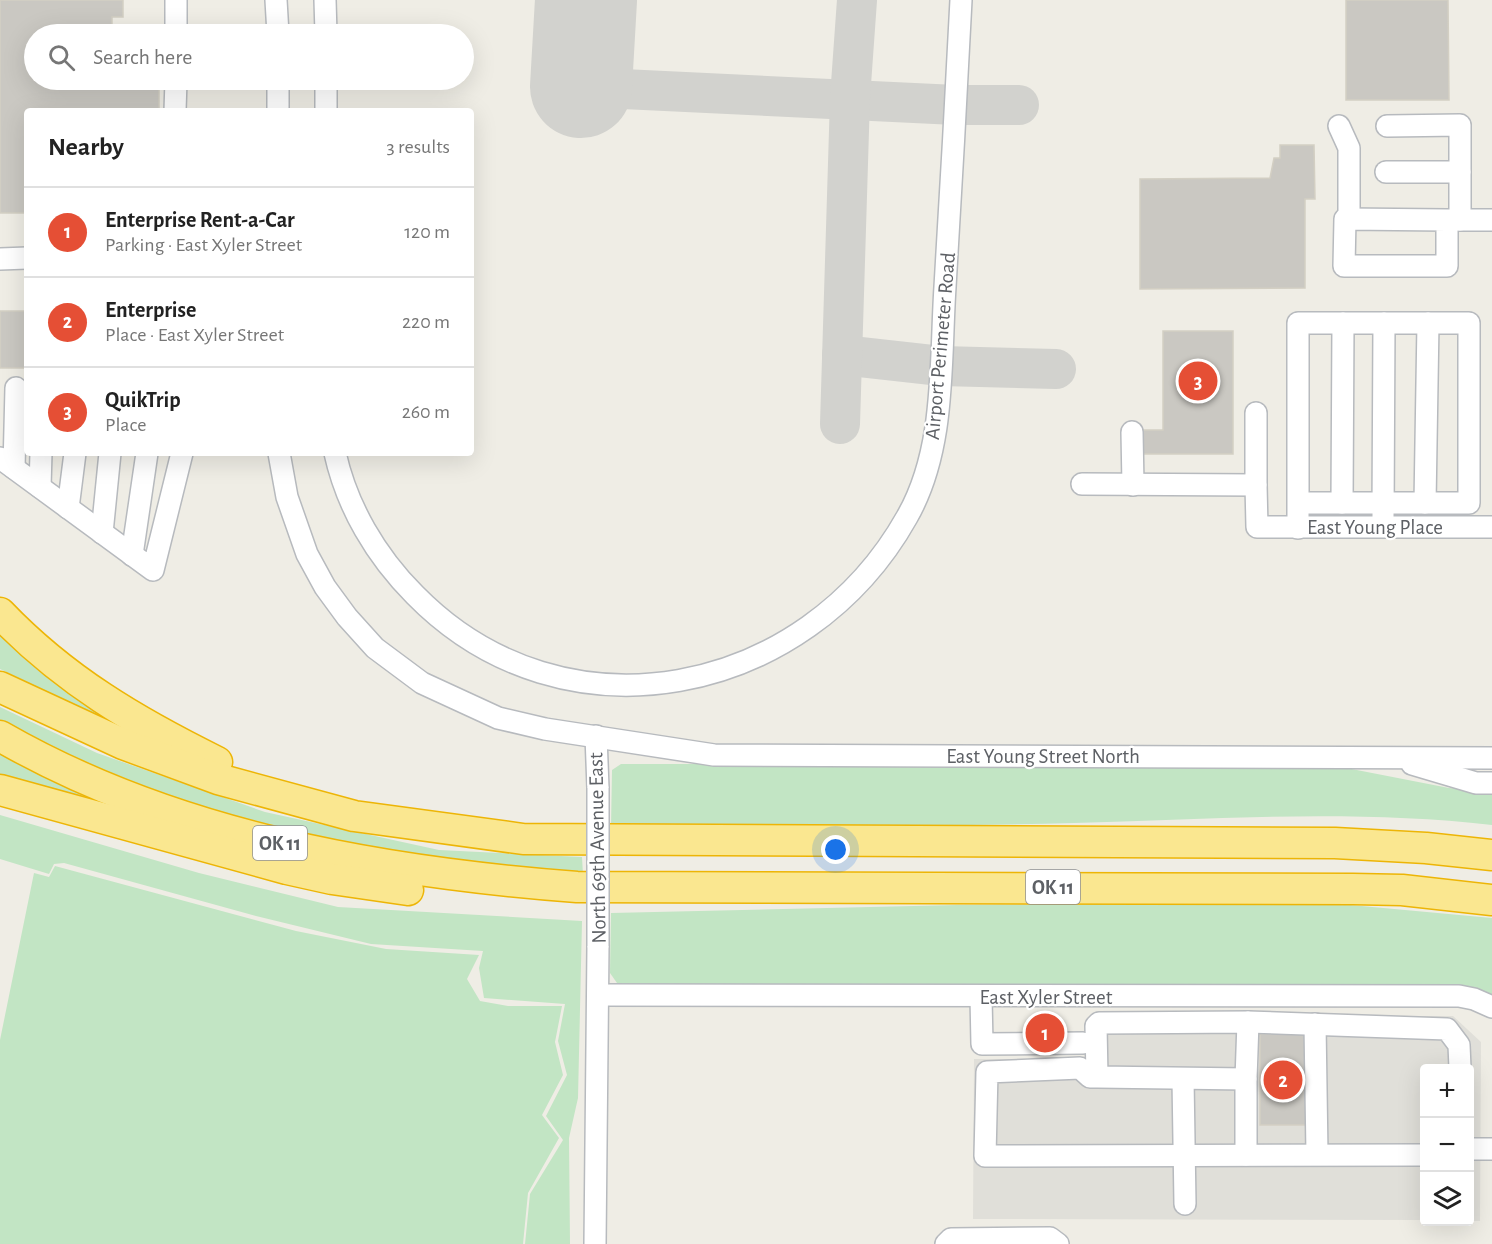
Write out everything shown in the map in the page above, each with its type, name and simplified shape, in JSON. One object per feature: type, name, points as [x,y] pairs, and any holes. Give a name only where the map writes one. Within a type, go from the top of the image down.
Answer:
[{"type":"highway","points":[[0,613],[38,650],[127,716],[301,803]]},
{"type":"highway","name":"OK 11","points":[[0,687],[170,762],[301,803],[354,816],[523,839],[1335,843],[1492,855]]},
{"type":"highway","name":"OK 11","points":[[0,736],[65,770],[129,795],[272,842],[374,864],[440,874],[577,887],[1312,888],[1402,890],[1492,900]]},
{"type":"highway","points":[[0,790],[242,858],[332,879],[500,898],[577,887]]},
{"type":"highway","points":[[1144,842],[1340,825],[1492,835]]},
{"type":"street","points":[[176,0],[176,24]]},
{"type":"street","points":[[276,0],[277,24]]},
{"type":"street","points":[[325,0],[326,24]]},
{"type":"street","name":"Airport Perimeter Road","points":[[336,456],[339,474],[357,518],[397,577],[429,610],[464,637],[504,660],[559,679],[628,687],[700,678],[744,663],[792,639],[851,591],[884,554],[909,515],[925,476],[935,434],[941,366],[961,0]]},
{"type":"street","points":[[175,108],[176,90]]},
{"type":"street","points":[[278,90],[278,108]]},
{"type":"street","points":[[326,90],[326,108]]},
{"type":"street","points":[[1387,126],[1460,125],[1460,172],[1454,220],[1447,266],[1344,266],[1345,219],[1454,220],[1492,220]]},
{"type":"street","points":[[1339,126],[1349,148],[1349,219]]},
{"type":"street","points":[[1386,172],[1460,172]]},
{"type":"street","points":[[0,259],[24,258]]},
{"type":"street","points":[[1298,528],[1298,323],[1469,323],[1468,527]]},
{"type":"street","points":[[1342,503],[1343,323]]},
{"type":"street","points":[[1383,527],[1384,323]]},
{"type":"street","points":[[1425,503],[1428,323]]},
{"type":"street","points":[[14,388],[7,463],[153,570],[181,456]]},
{"type":"street","points":[[1082,484],[1256,485],[1256,413]]},
{"type":"street","points":[[1132,432],[1133,485]]},
{"type":"street","points":[[40,487],[41,456]]},
{"type":"street","points":[[68,508],[75,456]]},
{"type":"street","points":[[102,533],[110,456]]},
{"type":"street","points":[[132,555],[147,456]]},
{"type":"street","name":"North 69th Avenue East","points":[[280,456],[287,497],[307,554],[330,595],[375,648],[422,683],[498,718],[596,736],[598,995],[595,1244]]},
{"type":"street","name":"East Young Place","points":[[1256,485],[1257,527],[1492,527]]},
{"type":"street","points":[[1299,503],[1469,503]]},
{"type":"street","name":"East Young Street North","points":[[596,736],[714,755],[1492,758]]},
{"type":"street","points":[[1389,757],[1476,783],[1492,783]]},
{"type":"street","name":"East Xyler Street","points":[[598,995],[1459,996],[1474,999],[1492,1007]]},
{"type":"street","points":[[981,997],[982,1044],[1083,1043]]},
{"type":"street","points":[[1246,1155],[1248,1022]]},
{"type":"street","points":[[1097,1077],[1096,1026],[1099,1023],[1248,1022],[1447,1029],[1459,1044],[1460,1064]]},
{"type":"street","points":[[1316,1024],[1317,1154]]},
{"type":"street","points":[[1246,1079],[1090,1077],[1080,1068],[987,1072],[985,1156],[1420,1155]]},
{"type":"street","points":[[1183,1079],[1185,1204]]},
{"type":"street","points":[[1474,1149],[1492,1149]]},
{"type":"street","points":[[1474,1162],[1492,1162]]},
{"type":"street","points":[[946,1244],[951,1239],[1050,1238],[1058,1244]]},
{"type":"shaded area","points":[[1453,1016],[1481,1042],[1480,1221],[1474,1221],[1474,1064],[1420,1064],[1420,1220],[973,1219],[974,1059],[1093,1059],[1093,1018]]},
{"type":"green space","points":[[0,623],[114,715],[110,722],[0,669]]},
{"type":"green space","points":[[0,707],[97,753],[265,812],[439,850],[582,857],[583,875],[487,868],[286,835],[195,807],[112,775],[0,723]]},
{"type":"green space","points":[[0,752],[146,819],[0,784]]},
{"type":"green space","points":[[621,764],[1326,764],[1449,788],[1492,791],[1492,825],[1388,817],[1283,816],[958,825],[611,827],[612,770]]},
{"type":"green space","points":[[0,815],[199,873],[338,907],[582,921],[578,1098],[569,1138],[570,1244],[525,1244],[530,1194],[563,1140],[546,1116],[567,1075],[558,1041],[565,1004],[484,998],[479,968],[483,951],[371,944],[256,916],[64,863],[54,864],[49,874],[0,859]]},
{"type":"green space","points":[[55,866],[296,931],[386,949],[479,955],[467,979],[480,1001],[508,1006],[562,1006],[555,1042],[563,1075],[542,1115],[559,1138],[528,1193],[523,1244],[0,1244],[0,1040],[34,873],[49,877]]},
{"type":"green space","points":[[1329,903],[1492,918],[1492,996],[636,987],[617,983],[610,973],[611,913],[957,905]]},
{"type":"building","points":[[0,0],[123,0],[123,17],[112,17],[112,24],[24,24],[24,90],[159,90],[159,108],[24,108],[24,213],[0,213]]},
{"type":"building","points":[[1346,0],[1448,0],[1449,100],[1346,100]]},
{"type":"building","points":[[1280,145],[1314,145],[1315,199],[1305,199],[1305,288],[1140,289],[1140,179],[1270,178],[1274,158],[1280,158]]},
{"type":"building","points":[[0,311],[24,311],[24,368],[0,368]]},
{"type":"building","points":[[1163,331],[1233,331],[1233,454],[1143,454],[1143,430],[1163,430]]},
{"type":"building","points":[[1260,1034],[1307,1034],[1307,1125],[1260,1125]]},
{"type":"taxiway","points":[[840,424],[850,98],[857,0]]},
{"type":"taxiway","points":[[581,87],[956,105],[1019,105]]},
{"type":"taxiway","points":[[842,355],[941,366],[1056,369]]},
{"type":"runway","points":[[581,87],[586,0]]},
{"type":"place","name":"QuikTrip","points":[[1198,381]]},
{"type":"place","name":"Enterprise Rent-a-Car","points":[[1045,1033]]},
{"type":"place","name":"Enterprise","points":[[1283,1080]]}]
